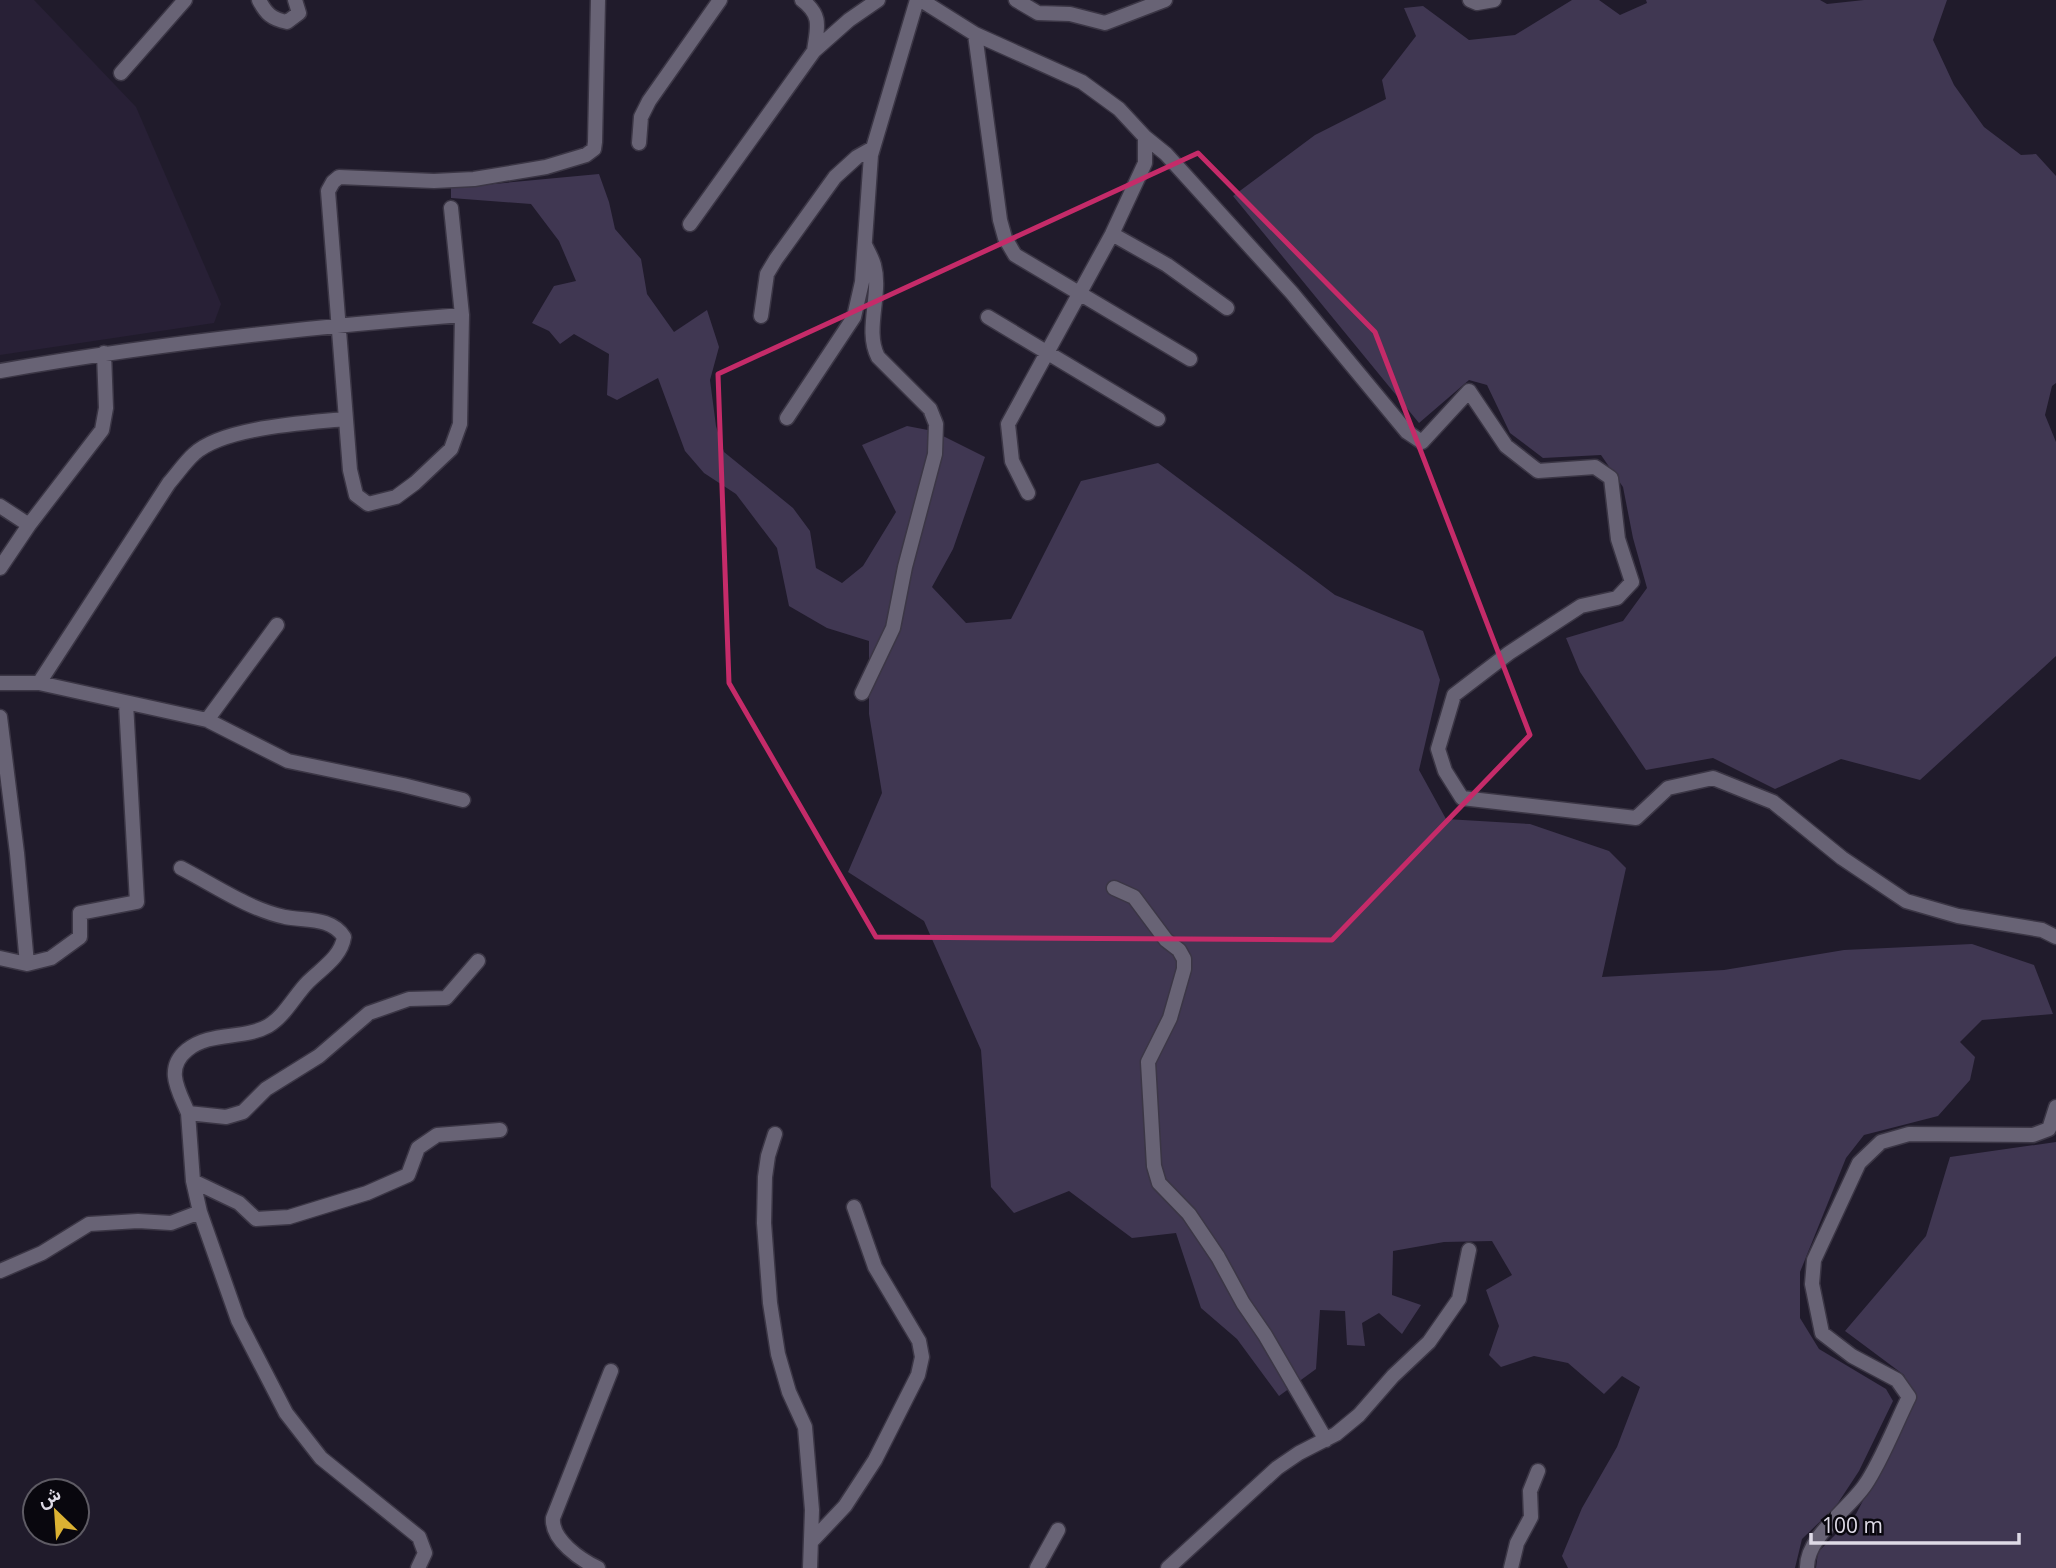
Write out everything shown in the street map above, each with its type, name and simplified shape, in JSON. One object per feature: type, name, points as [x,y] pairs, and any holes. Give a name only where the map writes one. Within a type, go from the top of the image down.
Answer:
[{"type":"street","points":[[121,73],[185,0]]},
{"type":"street","points":[[259,0],[265,12],[275,20],[287,22],[299,13],[295,0]]},
{"type":"street","points":[[451,208],[462,315],[460,424],[451,449],[415,483],[396,497],[368,503],[356,495],[350,470],[328,191],[340,177],[434,181],[474,179],[546,167],[586,155],[594,149],[595,142],[598,0]]},
{"type":"street","points":[[639,143],[641,117],[649,101],[720,0]]},
{"type":"street","points":[[802,0],[817,16],[814,51]]},
{"type":"street","points":[[690,224],[814,51],[849,20],[878,0]]},
{"type":"street","points":[[787,418],[854,317],[862,282],[865,217],[873,148],[919,0],[975,34],[1082,82],[1119,109],[1145,137],[1166,154],[1292,293],[1406,432],[1422,442],[1469,391],[1506,446],[1538,471],[1595,467],[1611,478],[1618,539],[1633,582],[1617,598],[1581,606],[1508,653],[1454,695],[1438,749],[1445,771],[1462,798],[1636,818],[1668,788],[1713,778],[1773,802],[1842,858],[1906,901],[1958,916],[2042,930],[2056,937]]},
{"type":"street","points":[[1016,0],[1038,13],[1070,14],[1105,23],[1165,0]]},
{"type":"street","points":[[1470,0],[1477,3],[1494,0]]},
{"type":"street","points":[[975,34],[1000,220],[1014,255],[1081,292],[1190,359]]},
{"type":"street","points":[[1028,493],[1012,461],[1008,424],[1112,234],[1145,163],[1145,137]]},
{"type":"street","points":[[761,316],[767,274],[776,259],[835,177],[873,148]]},
{"type":"street","points":[[1112,234],[1167,265],[1227,308]]},
{"type":"street","points":[[862,693],[893,628],[905,567],[935,454],[936,424],[930,410],[878,357],[873,347],[876,290],[874,265],[864,245]]},
{"type":"street","points":[[0,371],[104,353],[339,325],[462,315]]},
{"type":"street","points":[[988,317],[1158,419]]},
{"type":"street","points":[[0,568],[29,525],[102,430],[106,408],[104,353]]},
{"type":"street","points":[[39,683],[170,483],[193,454],[208,444],[266,427],[345,419]]},
{"type":"street","points":[[0,506],[29,525]]},
{"type":"street","points":[[207,720],[277,625]]},
{"type":"street","points":[[0,683],[39,683],[207,720],[288,761],[463,800]]},
{"type":"street","points":[[0,958],[27,964],[51,958],[80,937],[80,913],[137,902],[126,703]]},
{"type":"street","points":[[0,717],[17,853],[27,964]]},
{"type":"street","points":[[181,868],[263,911],[284,917],[330,923],[339,929],[344,937],[343,947],[270,1025],[255,1032],[193,1045],[179,1057],[174,1066],[175,1081],[188,1113],[193,1181],[200,1212],[238,1320],[286,1413],[321,1458],[419,1537],[425,1553],[418,1568]]},
{"type":"street","points":[[1114,888],[1134,897],[1184,959],[1182,979],[1170,1018],[1148,1062],[1154,1166],[1159,1183],[1189,1214],[1218,1257],[1326,1440]]},
{"type":"street","points":[[188,1113],[226,1117],[243,1112],[266,1089],[319,1056],[369,1013],[409,999],[446,998],[478,961]]},
{"type":"street","points":[[1807,1568],[1807,1556],[1830,1524],[1865,1485],[1909,1397],[1897,1380],[1852,1356],[1822,1332],[1812,1284],[1814,1260],[1859,1163],[1881,1142],[1909,1134],[2033,1135],[2049,1129],[2056,1107]]},
{"type":"street","points":[[193,1181],[239,1203],[256,1219],[289,1217],[367,1193],[408,1175],[418,1148],[437,1135],[500,1129]]},
{"type":"street","points":[[775,1134],[765,1177],[764,1223],[770,1303],[778,1354],[789,1392],[805,1427],[812,1510],[810,1568]]},
{"type":"street","points":[[811,1542],[845,1506],[875,1460],[918,1374],[922,1357],[919,1342],[875,1267],[855,1207]]},
{"type":"street","points":[[0,1271],[42,1253],[89,1224],[138,1221],[171,1223],[200,1212]]},
{"type":"street","points":[[1168,1568],[1277,1468],[1299,1453],[1326,1440],[1359,1415],[1393,1376],[1429,1342],[1459,1299],[1469,1250]]},
{"type":"street","points":[[598,1568],[564,1543],[552,1525],[611,1371]]},
{"type":"street","points":[[1511,1568],[1517,1543],[1531,1517],[1530,1490],[1538,1471]]},
{"type":"street","points":[[1037,1568],[1058,1530]]},
{"type":"highlighted area","points":[[1198,153],[1375,332],[1530,735],[1332,940],[876,937],[729,683],[718,374]]},
{"type":"shaded area","points":[[0,0],[34,0],[136,107],[221,304],[214,323],[0,355]]},
{"type":"shaded area","points":[[1572,0],[1599,0],[1620,15],[1647,3],[1646,0],[1820,0],[1827,4],[1864,0],[1947,0],[1933,40],[1954,85],[1984,127],[2021,155],[2036,154],[2056,176],[2056,383],[2052,386],[2045,415],[2056,442],[2056,656],[1920,780],[1841,759],[1775,789],[1713,758],[1646,770],[1580,672],[1566,638],[1623,621],[1647,588],[1623,487],[1601,455],[1543,458],[1510,433],[1487,385],[1469,380],[1419,423],[1233,196],[1315,135],[1386,99],[1382,80],[1416,36],[1404,8],[1423,6],[1469,40],[1515,35]]},
{"type":"shaded area","points":[[599,174],[615,229],[641,259],[647,294],[674,332],[707,310],[719,347],[710,380],[716,426],[724,452],[793,508],[810,531],[816,568],[842,583],[863,566],[896,512],[862,445],[907,426],[933,431],[985,457],[953,549],[932,587],[966,623],[1011,619],[1081,481],[1158,463],[1335,595],[1423,631],[1440,680],[1419,770],[1446,819],[1530,824],[1609,851],[1626,868],[1602,977],[1724,970],[1844,950],[1972,944],[2034,965],[2053,1014],[1982,1020],[1960,1042],[1975,1057],[1970,1080],[1938,1116],[1864,1135],[1846,1158],[1800,1272],[1800,1318],[1819,1349],[1886,1389],[1893,1401],[1859,1471],[1836,1506],[1802,1539],[1795,1568],[1568,1568],[1562,1556],[1582,1508],[1617,1447],[1640,1387],[1622,1376],[1604,1394],[1568,1363],[1534,1356],[1501,1367],[1489,1355],[1499,1326],[1486,1290],[1512,1275],[1492,1241],[1444,1242],[1393,1251],[1392,1295],[1421,1305],[1402,1334],[1379,1313],[1362,1323],[1365,1346],[1347,1345],[1345,1311],[1320,1310],[1316,1369],[1279,1396],[1237,1339],[1201,1308],[1176,1233],[1132,1238],[1069,1191],[1014,1213],[991,1187],[981,1050],[924,921],[848,872],[882,793],[869,714],[869,641],[827,628],[789,606],[777,548],[736,494],[704,473],[685,451],[658,378],[617,400],[607,395],[609,354],[574,334],[560,344],[549,331],[532,323],[554,286],[576,281],[559,241],[531,204],[451,198],[451,188]]},
{"type":"shaded area","points":[[2056,1142],[2056,1568],[1816,1568],[1818,1552],[1856,1514],[1914,1403],[1904,1375],[1845,1331],[1926,1236],[1950,1157]]}]
